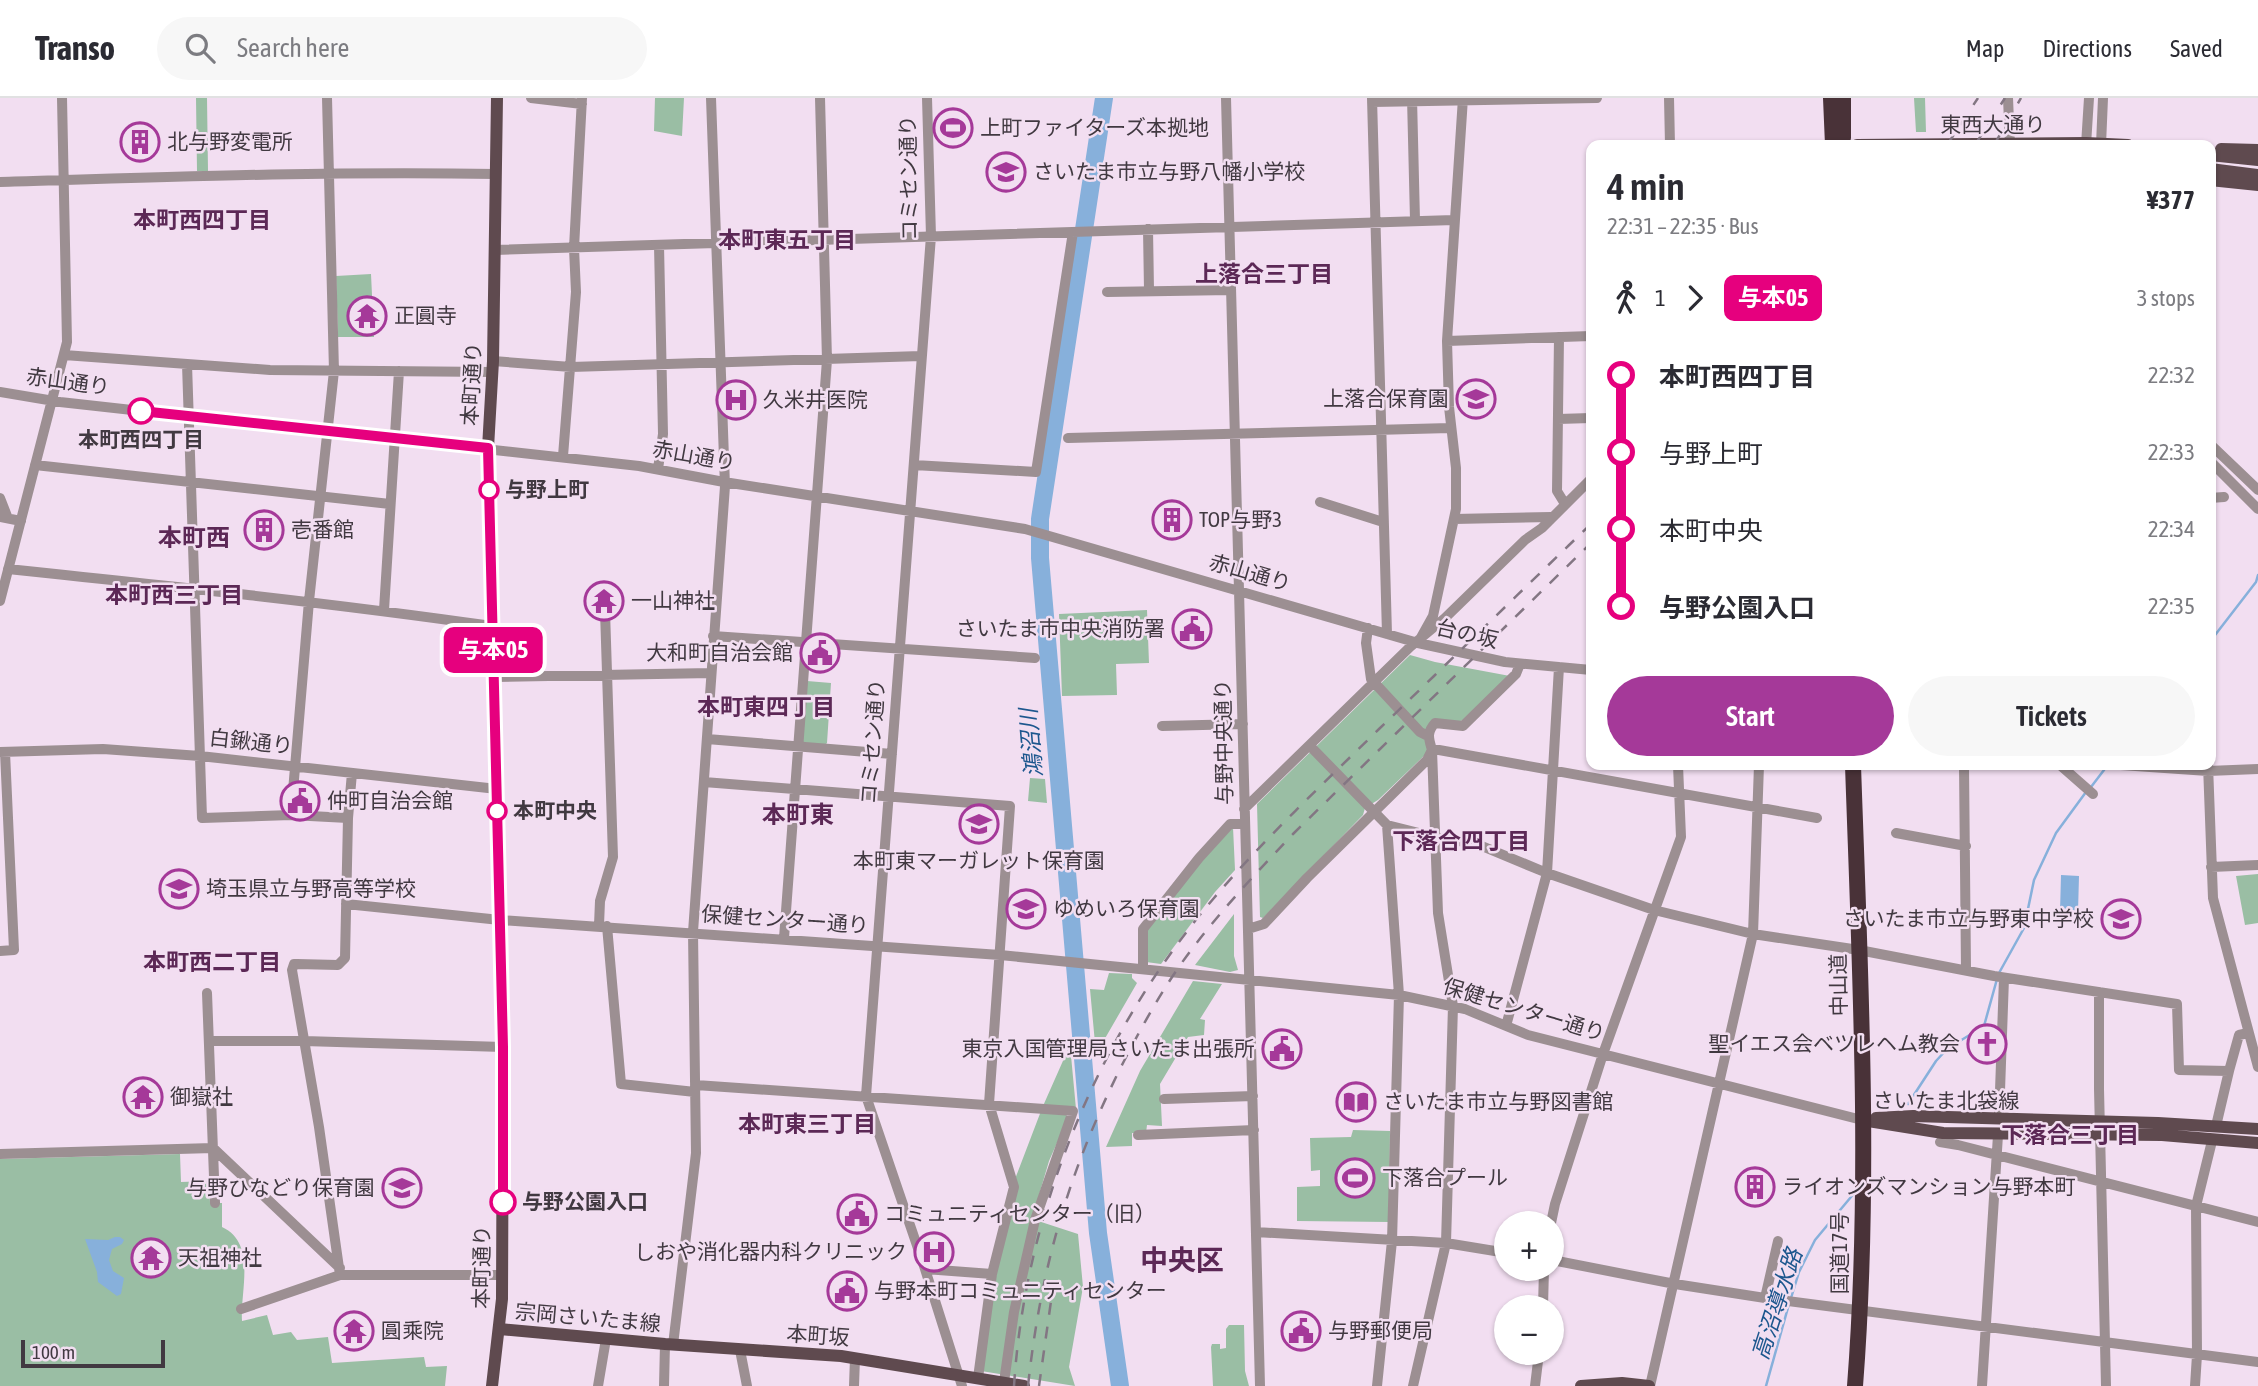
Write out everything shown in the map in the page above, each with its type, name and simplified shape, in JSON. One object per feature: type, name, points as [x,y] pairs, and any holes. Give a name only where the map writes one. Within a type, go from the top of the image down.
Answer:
[{"type":"highway","points":[[1831,98],[1833,140]]},
{"type":"highway","points":[[1843,98],[1843,140]]},
{"type":"highway","name":"中山道","points":[[1853,770],[1862,1120]]},
{"type":"highway","name":"国道17号","points":[[1855,1386],[1861,1311],[1862,1120]]},
{"type":"main road","name":"本町通り","points":[[492,1386],[500,1329],[502,1275],[503,1047],[488,448],[493,367],[497,98]]},
{"type":"main road","points":[[2216,149],[2258,150]]},
{"type":"main road","points":[[2216,156],[2258,160]]},
{"type":"main road","points":[[2216,170],[2258,175]]},
{"type":"main road","points":[[2216,181],[2258,185]]},
{"type":"main road","name":"さいたま北袋線","points":[[1862,1120],[1913,1116],[1999,1119],[2212,1141],[2258,1143]]},
{"type":"main road","name":"さいたま北袋線","points":[[1862,1120],[1943,1133],[1998,1135],[2100,1128],[2216,1126],[2258,1129]]},
{"type":"main road","name":"宗岡さいたま線","points":[[500,1329],[669,1344]]},
{"type":"main road","name":"本町坂","points":[[669,1344],[855,1358],[960,1380],[978,1378],[1024,1386]]},
{"type":"main road","points":[[1581,1386],[1622,1383],[1649,1386]]},
{"type":"street","points":[[0,601],[68,332],[62,98]]},
{"type":"street","points":[[291,815],[309,601],[334,371],[327,98]]},
{"type":"street","points":[[531,98],[582,101],[575,248],[576,292],[563,456]]},
{"type":"street","points":[[664,1386],[696,1153],[693,932],[724,482],[711,98]]},
{"type":"street","points":[[785,938],[827,360],[820,98]]},
{"type":"street","name":"コミセン通り","points":[[927,98],[931,236],[866,1096],[960,1380]]},
{"type":"street","name":"与野中央通り","points":[[1226,98],[1260,1386]]},
{"type":"street","points":[[1387,634],[1372,100],[1597,98]]},
{"type":"street","points":[[1669,98],[1671,140]]},
{"type":"street","points":[[2008,98],[2010,140]]},
{"type":"street","points":[[2087,140],[2089,98]]},
{"type":"street","points":[[2101,140],[2104,98]]},
{"type":"street","points":[[1412,100],[1415,220]]},
{"type":"street","points":[[1418,643],[1433,616],[1454,519],[1456,468],[1451,428],[1447,341],[1463,100]]},
{"type":"street","points":[[0,182],[328,174],[496,174]]},
{"type":"street","points":[[495,250],[1454,220]]},
{"type":"street","points":[[1148,229],[1149,290]]},
{"type":"street","points":[[914,465],[1036,472],[1074,232]]},
{"type":"street","points":[[658,469],[663,434],[659,245]]},
{"type":"street","points":[[1107,292],[1231,289]]},
{"type":"street","points":[[1447,341],[1586,336]]},
{"type":"street","points":[[1559,337],[1557,491],[1565,504]]},
{"type":"street","points":[[64,355],[334,371],[921,356]]},
{"type":"street","points":[[187,364],[202,818],[291,815],[348,818]]},
{"type":"street","points":[[384,611],[399,371]]},
{"type":"street","name":"赤山通り","points":[[0,392],[52,401],[563,456],[1032,530],[1368,628]]},
{"type":"street","points":[[1559,419],[1586,418]]},
{"type":"street","points":[[1068,438],[1451,428]]},
{"type":"street","points":[[2216,450],[2258,490]]},
{"type":"street","points":[[35,465],[390,504]]},
{"type":"street","points":[[2216,467],[2258,509]]},
{"type":"street","points":[[1244,808],[1586,484]]},
{"type":"street","points":[[0,498],[3,517],[21,521]]},
{"type":"street","points":[[2216,498],[2224,498]]},
{"type":"street","points":[[1320,502],[1383,522]]},
{"type":"street","points":[[1454,519],[1551,517]]},
{"type":"street","points":[[5,574],[309,601],[492,626]]},
{"type":"street","points":[[605,611],[612,857],[600,901],[621,1084],[866,1096],[1073,1111],[1035,1220],[1014,1312],[1004,1382]]},
{"type":"street","points":[[1368,628],[1366,643],[1374,682],[1420,732],[1428,736]]},
{"type":"street","name":"台の坂","points":[[1368,628],[1418,643],[1520,664],[1559,667]]},
{"type":"street","points":[[713,636],[1035,658]]},
{"type":"street","points":[[1413,1386],[1446,1243],[1453,1006],[1438,912],[1432,750],[1428,736],[1435,723],[1464,726],[1516,674],[1520,664]]},
{"type":"street","points":[[1506,1026],[1548,873],[1559,667],[1586,670]]},
{"type":"street","points":[[494,677],[711,673]]},
{"type":"street","points":[[1162,726],[1243,724]]},
{"type":"street","points":[[707,739],[892,754]]},
{"type":"street","points":[[1310,746],[1387,825],[1477,844],[1548,873],[1654,910],[1752,934],[1859,950],[1999,977],[2177,1004],[2179,1070],[2229,1071]]},
{"type":"street","name":"白鍬通り","points":[[3,752],[103,750],[200,756],[497,789]]},
{"type":"street","points":[[1432,750],[1817,818]]},
{"type":"street","points":[[1248,929],[1264,924],[1427,760],[1432,750]]},
{"type":"street","points":[[0,951],[14,950],[3,752]]},
{"type":"street","points":[[2216,768],[2258,769]]},
{"type":"street","points":[[1554,1211],[1603,1054],[1681,837],[1678,770]]},
{"type":"street","points":[[1649,1386],[1675,1284],[1752,934],[1759,770]]},
{"type":"street","points":[[1964,770],[1966,970]]},
{"type":"street","points":[[2066,770],[2089,791]]},
{"type":"street","points":[[2208,770],[2213,898],[2258,1067]]},
{"type":"street","points":[[340,1271],[293,967],[298,964],[338,965],[345,958],[348,818],[352,773]]},
{"type":"street","points":[[704,782],[1010,806],[989,1104],[1014,1188],[992,1274],[978,1378]]},
{"type":"street","points":[[1143,969],[1143,929],[1199,858],[1230,824],[1245,824]]},
{"type":"street","points":[[1377,1386],[1392,1241],[1399,995],[1387,825]]},
{"type":"street","points":[[1896,833],[1966,846]]},
{"type":"street","points":[[2211,867],[2258,865]]},
{"type":"street","name":"保健センター通り","points":[[346,904],[500,920],[603,925],[1000,955],[1399,995],[1453,1006],[1528,1035],[1862,1120]]},
{"type":"street","points":[[1999,977],[1999,1119]]},
{"type":"street","points":[[2099,992],[2106,1386]]},
{"type":"street","points":[[207,993],[215,1203]]},
{"type":"street","points":[[2216,1126],[2239,1035],[2248,1032]]},
{"type":"street","points":[[209,1041],[503,1047]]},
{"type":"street","points":[[1164,1099],[1253,1096]]},
{"type":"street","points":[[1138,1135],[1254,1130]]},
{"type":"street","points":[[1982,1386],[1998,1135]]},
{"type":"street","points":[[2195,1386],[2196,1206],[2212,1141]]},
{"type":"street","points":[[1940,1142],[2258,1222]]},
{"type":"street","points":[[0,1154],[213,1147],[340,1271]]},
{"type":"street","points":[[1256,1232],[1446,1243],[1494,1251]]},
{"type":"street","points":[[1765,1298],[1779,1241]]},
{"type":"street","points":[[1564,1262],[1675,1284],[1790,1302],[1986,1325],[2258,1362]]},
{"type":"street","points":[[925,1269],[992,1274]]},
{"type":"street","points":[[241,1309],[340,1271],[502,1275]]},
{"type":"street","points":[[598,1386],[606,1339]]},
{"type":"street","points":[[740,1350],[747,1386]]},
{"type":"street","points":[[854,1386],[855,1358]]},
{"type":"street","points":[[1535,1386],[1538,1365]]},
{"type":"green space","points":[[196,98],[207,98],[208,171],[197,171]]},
{"type":"green space","points":[[655,98],[684,98],[682,136],[654,131]]},
{"type":"green space","points":[[1914,98],[1925,98],[1926,132],[1916,132]]},
{"type":"green space","points":[[371,274],[374,337],[338,337],[336,276]]},
{"type":"green space","points":[[1147,610],[1149,663],[1116,664],[1117,695],[1062,696],[1059,614]]},
{"type":"green space","points":[[1410,655],[1510,676],[1465,719],[1456,723],[1432,720],[1427,753],[1378,800],[1365,808],[1363,815],[1263,918],[1260,917],[1257,804]]},
{"type":"green space","points":[[807,681],[831,683],[827,743],[824,746],[802,742]]},
{"type":"green space","points":[[1030,778],[1045,779],[1047,803],[1028,801]]},
{"type":"green space","points":[[1233,827],[1235,870],[1215,892],[1161,964],[1146,962],[1145,930],[1174,891]]},
{"type":"green space","points":[[2258,874],[2258,923],[2245,925],[2236,876]]},
{"type":"green space","points":[[1234,914],[1234,956],[1238,970],[1230,972],[1195,965]]},
{"type":"green space","points":[[1109,973],[1132,974],[1137,983],[1096,1054],[1090,989],[1104,990]]},
{"type":"green space","points":[[1193,981],[1222,984],[1200,1019],[1205,1020],[1204,1035],[1188,1037],[1160,1084],[1162,1126],[1147,1125],[1146,1133],[1132,1133],[1132,1146],[1106,1147],[1140,1071]]},
{"type":"green space","points":[[1070,1045],[1076,1109],[1043,1106]]},
{"type":"green space","points":[[1041,1111],[1066,1114],[1068,1118],[1049,1161],[1032,1219],[1078,1234],[1083,1287],[1069,1367],[1075,1386],[981,1371],[988,1317],[1015,1179]]},
{"type":"green space","name":"下落合プール","points":[[1353,1130],[1390,1131],[1389,1222],[1297,1221],[1297,1187],[1320,1186],[1320,1170],[1311,1171],[1310,1138],[1351,1137]]},
{"type":"green space","points":[[180,1154],[181,1182],[209,1181],[210,1203],[222,1203],[222,1227],[233,1234],[240,1244],[244,1269],[242,1321],[267,1315],[273,1335],[291,1332],[297,1340],[328,1337],[332,1363],[424,1357],[426,1367],[447,1366],[445,1386],[0,1386],[0,1159]]},
{"type":"green space","points":[[1229,1325],[1244,1325],[1245,1371],[1249,1386],[1213,1386],[1211,1347],[1212,1344],[1220,1344],[1220,1349],[1226,1348],[1226,1329]]},
{"type":"water","points":[[2061,875],[2079,876],[2078,912],[2060,912]]},
{"type":"water","points":[[115,1237],[124,1240],[112,1249],[109,1260],[113,1271],[124,1278],[121,1294],[117,1296],[98,1282],[85,1239],[108,1240]]},
{"type":"waterway","name":"鴻沼川","points":[[1104,98],[1040,519],[1040,558],[1098,1233],[1120,1386]]},
{"type":"waterway","name":"高沼導水路","points":[[2216,634],[2256,582],[2258,575]]},
{"type":"waterway","name":"高沼導水路","points":[[2091,787],[2104,770]]},
{"type":"waterway","name":"高沼導水路","points":[[1999,973],[2024,928],[2034,880],[2056,833],[2086,792]]},
{"type":"waterway","name":"高沼導水路","points":[[1908,1104],[1947,1049],[1984,1026],[1997,979]]},
{"type":"waterway","name":"高沼導水路","points":[[1791,1298],[1799,1272],[1815,1240],[1856,1191]]},
{"type":"waterway","name":"高沼導水路","points":[[1766,1386],[1789,1304]]},
{"type":"railway","points":[[1950,140],[1978,98]]},
{"type":"railway","points":[[1978,140],[2005,98]]},
{"type":"railway","points":[[1997,140],[2021,98]]},
{"type":"railway","points":[[1014,1386],[1021,1320],[1034,1254],[1052,1189],[1075,1126],[1104,1064],[1136,1006],[1173,950],[1214,898],[1274,833],[1586,529]]},
{"type":"railway","points":[[1028,1386],[1041,1300],[1060,1220],[1073,1181],[1087,1142],[1123,1063],[1175,973],[1218,916],[1293,834],[1586,548]]},
{"type":"railway","points":[[1039,1386],[1053,1287]]},
{"type":"bus line","name":"与本05","points":[[141,411],[488,448],[503,1047],[503,1202]]},
{"type":"place","name":"上町ファイターズ本拠地","points":[[953,128]]},
{"type":"place","name":"北与野変電所","points":[[140,142]]},
{"type":"place","name":"さいたま市立与野八幡小学校","points":[[1006,172]]},
{"type":"place","name":"正圓寺","points":[[367,316]]},
{"type":"place","name":"上落合保育園","points":[[1476,399]]},
{"type":"place","name":"久米井医院","points":[[736,400]]},
{"type":"place","name":"本町西四丁目","points":[[141,411]]},
{"type":"place","name":"与野上町","points":[[489,490]]},
{"type":"place","name":"TOP与野3","points":[[1172,520]]},
{"type":"place","name":"壱番館","points":[[264,530]]},
{"type":"place","name":"一山神社","points":[[604,601]]},
{"type":"place","name":"さいたま市中央消防署","points":[[1192,629]]},
{"type":"place","name":"大和町自治会館","points":[[820,653]]},
{"type":"place","name":"仲町自治会館","points":[[300,801]]},
{"type":"place","name":"本町中央","points":[[497,811]]},
{"type":"place","name":"本町東マーガレット保育園","points":[[979,824]]},
{"type":"place","name":"埼玉県立与野高等学校","points":[[179,889]]},
{"type":"place","name":"ゆめいろ保育園","points":[[1026,909]]},
{"type":"place","name":"さいたま市立与野東中学校","points":[[2121,919]]},
{"type":"place","name":"聖イエス会ベツレヘム教会","points":[[1987,1044]]},
{"type":"place","name":"東京入国管理局さいたま出張所","points":[[1282,1049]]},
{"type":"place","name":"御嶽社","points":[[143,1097]]},
{"type":"place","name":"さいたま市立与野図書館","points":[[1356,1102]]},
{"type":"place","name":"下落合プール","points":[[1355,1178]]},
{"type":"place","name":"ライオンズマンション与野本町","points":[[1755,1187]]},
{"type":"place","name":"与野ひなどり保育園","points":[[402,1188]]},
{"type":"place","name":"与野公園入口","points":[[503,1202]]},
{"type":"place","name":"コミュニティセンター（旧）","points":[[857,1214]]},
{"type":"place","name":"しおや消化器内科クリニック","points":[[934,1252]]},
{"type":"place","name":"天祖神社","points":[[151,1258]]},
{"type":"place","name":"与野本町コミュニティセンター","points":[[847,1291]]},
{"type":"place","name":"圓乘院","points":[[354,1331]]},
{"type":"place","name":"与野郵便局","points":[[1301,1331]]},
{"type":"district","name":"本町西四丁目","points":[[202,220]]},
{"type":"district","name":"本町東五丁目","points":[[787,240]]},
{"type":"district","name":"上落合三丁目","points":[[1264,274]]},
{"type":"district","name":"本町西","points":[[194,538]]},
{"type":"district","name":"本町西三丁目","points":[[174,595]]},
{"type":"district","name":"本町東四丁目","points":[[766,707]]},
{"type":"district","name":"本町東","points":[[798,815]]},
{"type":"district","name":"下落合四丁目","points":[[1461,841]]},
{"type":"district","name":"本町西二丁目","points":[[212,962]]},
{"type":"district","name":"本町東三丁目","points":[[807,1124]]},
{"type":"district","name":"下落合三丁目","points":[[2070,1135]]},
{"type":"district","name":"中央区","points":[[1182,1260]]}]
